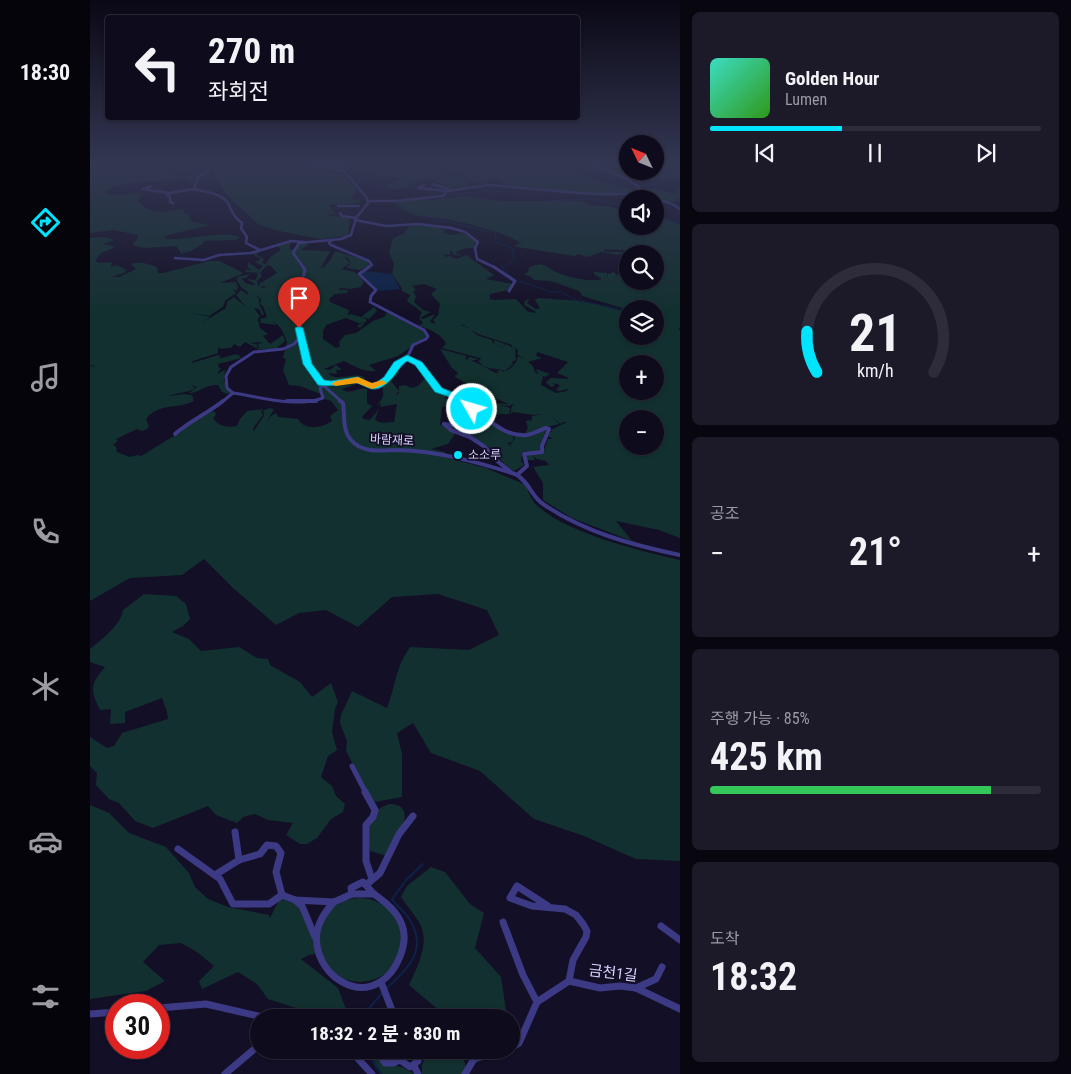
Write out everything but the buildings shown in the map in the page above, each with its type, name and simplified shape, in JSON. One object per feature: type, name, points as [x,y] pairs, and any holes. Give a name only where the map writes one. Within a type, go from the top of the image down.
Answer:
[{"type":"street","points":[[231,213],[242,223],[241,228],[246,237],[246,243],[260,250]]},
{"type":"street","points":[[341,213],[342,216],[386,226],[428,225],[465,232],[478,242],[475,248],[477,258],[500,270],[515,281],[508,291]]},
{"type":"street","points":[[175,258],[204,260],[219,255],[239,255],[291,241],[332,240],[351,235],[360,213]]},
{"type":"street","points":[[302,336],[294,344],[283,349],[254,352],[231,367],[226,376],[227,388],[233,392],[265,399],[308,402],[323,398],[320,388],[322,384],[358,380],[369,386],[378,386],[388,379],[397,364],[407,358],[413,345],[426,339],[428,336],[427,332],[370,302],[371,296],[376,290],[364,281],[359,274],[359,272],[372,265],[369,260],[331,245],[329,243],[332,240]]},
{"type":"street","name":"바람재로","points":[[305,242],[297,245],[293,253],[305,270],[302,281],[307,294],[299,328],[308,364],[322,384],[343,404],[343,423],[350,438],[357,446],[366,449],[414,450],[438,454],[515,474]]},
{"type":"street","points":[[407,358],[418,364],[438,390],[456,396],[474,412],[484,414],[504,431],[527,435],[546,428],[549,429],[542,446],[542,452],[524,454],[527,466],[515,474]]},
{"type":"street","points":[[175,434],[188,423],[205,415],[233,392]]},
{"type":"street","points":[[460,400],[458,415],[470,420],[470,423],[458,426],[444,425],[485,447],[496,460],[528,483],[539,502],[571,521],[626,542],[680,555]]},
{"type":"street","points":[[352,766],[375,810],[373,817],[366,824],[368,875],[372,880]]},
{"type":"street","points":[[366,885],[384,867],[399,834],[413,816]]},
{"type":"street","points":[[235,832],[239,860]]},
{"type":"street","points":[[215,875],[239,860],[260,854],[268,845],[272,844],[281,853],[276,872],[282,895]]},
{"type":"street","points":[[178,849],[183,850],[225,884],[228,898],[233,904],[269,904],[282,895]]},
{"type":"street","points":[[295,900],[302,906],[315,937],[316,949],[322,962],[339,980],[354,986],[382,984],[402,955],[405,947],[405,938],[399,918],[363,882],[351,888],[352,894]]},
{"type":"street","points":[[517,886],[548,906],[536,907],[510,898],[517,886]]},
{"type":"street","points":[[315,937],[320,919],[334,902],[352,894],[374,894]]},
{"type":"street","points":[[282,895],[295,900],[334,902]]},
{"type":"street","name":"금천1길","points":[[548,906],[562,907],[569,910],[581,922],[587,932],[585,942],[578,949],[570,968],[569,981]]},
{"type":"street","points":[[503,922],[523,975],[537,1002],[520,1041]]},
{"type":"street","points":[[661,926],[680,940]]},
{"type":"street","points":[[636,988],[655,981],[662,974],[662,967]]},
{"type":"street","name":"금천1길","points":[[537,1002],[569,981],[600,988],[620,986],[636,988],[680,1009]]},
{"type":"street","points":[[382,984],[392,1009]]},
{"type":"street","points":[[170,1007],[206,1004],[250,1014]]},
{"type":"street","points":[[90,1014],[105,1013]]},
{"type":"street","points":[[225,1074],[250,1053]]},
{"type":"street","points":[[358,1059],[372,1074]]},
{"type":"street","points":[[382,1059],[384,1063],[393,1063],[400,1060],[404,1065],[414,1066]]},
{"type":"street","points":[[414,1066],[419,1059]]},
{"type":"street","points":[[465,1074],[474,1059]]},
{"type":"street","points":[[414,1066],[418,1074]]},
{"type":"green space","points":[[90,213],[184,213],[188,215],[192,222],[210,225],[164,236],[166,239],[216,235],[240,238],[235,240],[203,241],[204,243],[191,251],[179,254],[181,252],[176,246],[144,248],[132,245],[138,238],[138,235],[113,230],[90,233]]},
{"type":"green space","points":[[246,213],[334,213],[328,214],[329,216],[349,217],[349,232],[346,236],[319,239],[275,230],[258,224]]},
{"type":"green space","points":[[410,213],[619,213],[619,235],[664,235],[664,219],[680,225],[680,328],[678,329],[680,330],[680,538],[659,530],[616,521],[632,541],[572,518],[543,500],[543,483],[533,467],[549,465],[546,461],[533,456],[535,460],[526,460],[525,455],[543,453],[548,439],[553,439],[548,436],[550,432],[553,432],[550,431],[567,422],[561,424],[548,414],[560,424],[528,434],[525,433],[528,428],[526,421],[532,420],[532,416],[543,414],[534,415],[513,412],[510,414],[512,406],[515,404],[510,406],[500,405],[510,408],[509,414],[488,414],[483,412],[491,406],[481,412],[477,411],[490,403],[509,404],[473,389],[464,394],[467,384],[454,376],[458,374],[457,372],[452,368],[440,349],[467,356],[465,359],[469,360],[467,359],[469,357],[479,359],[471,361],[483,365],[478,361],[481,359],[442,348],[446,344],[439,335],[419,326],[423,323],[419,318],[422,312],[407,301],[410,295],[402,291],[402,288],[392,274],[394,263],[389,253],[393,238],[404,234],[410,225],[433,226],[445,230],[444,233],[453,235],[462,233],[475,240],[476,244],[473,244],[476,246],[455,252],[462,256],[454,255],[450,250],[450,255],[442,254],[446,256],[444,258],[450,256],[457,259],[466,255],[494,275],[486,279],[513,284],[508,290],[490,294],[490,299],[516,299],[527,311],[534,313],[536,312],[524,305],[525,303],[523,302],[530,298],[527,303],[536,309],[540,308],[535,300],[538,298],[581,300],[619,310],[619,345],[664,345],[664,300],[619,300],[619,307],[580,297],[582,295],[579,291],[551,281],[534,280],[530,276],[524,275],[528,272],[529,267],[537,265],[543,265],[565,275],[585,280],[602,279],[594,274],[594,272],[607,273],[608,278],[608,274],[614,272],[618,277],[617,274],[619,274],[619,290],[664,290],[664,245],[619,245],[619,250],[604,249],[605,252],[619,252],[619,255],[601,252],[587,257],[578,254],[575,256],[517,247],[514,246],[521,243],[514,239],[474,225]],"holes":[[[424,284],[437,289],[431,294],[440,304],[438,315],[433,320],[436,324],[430,322],[435,314],[423,319],[420,318],[431,312],[423,310],[414,302],[416,297],[413,291],[416,290],[412,286]],[[471,330],[512,345],[512,347],[518,350],[517,354],[524,359],[518,356],[516,362],[513,366],[508,370],[503,372],[502,370],[505,371],[516,360],[515,349],[506,344],[502,348],[493,343],[492,340],[477,335]],[[537,352],[568,362],[557,373],[568,379],[551,378],[546,382],[551,387],[555,386],[553,383],[560,385],[556,390],[568,389],[567,391],[556,393],[541,385],[543,377],[540,375],[545,377],[550,374],[536,369],[539,375],[528,362],[542,358],[536,356]],[[487,368],[502,370],[496,371],[499,373],[496,373]]]},
{"type":"green space","points":[[104,237],[115,240],[103,244],[116,247],[101,253],[95,261],[99,263],[112,262],[111,267],[116,265],[127,270],[124,273],[111,277],[119,277],[136,269],[131,264],[138,263],[157,267],[158,273],[163,273],[209,261],[219,261],[242,272],[242,274],[220,283],[236,282],[238,287],[237,291],[233,289],[236,293],[225,301],[223,307],[209,316],[188,312],[210,317],[203,322],[226,308],[227,302],[234,297],[246,307],[236,295],[241,290],[246,293],[245,295],[249,293],[241,287],[236,279],[239,278],[237,277],[250,274],[246,278],[241,278],[247,284],[256,285],[247,279],[255,280],[258,275],[256,274],[260,273],[246,272],[245,270],[252,270],[248,268],[248,262],[259,270],[263,266],[255,262],[261,259],[252,254],[270,248],[256,254],[264,259],[262,263],[266,264],[270,257],[281,250],[278,246],[291,242],[289,249],[296,250],[300,244],[307,243],[308,245],[300,250],[330,251],[321,268],[326,266],[335,251],[366,260],[370,265],[360,270],[346,268],[351,263],[347,257],[344,257],[350,263],[341,269],[355,272],[364,282],[361,287],[340,288],[339,290],[348,290],[347,293],[335,294],[329,299],[330,302],[349,310],[348,315],[361,317],[374,307],[377,311],[369,319],[362,317],[367,320],[360,328],[357,326],[364,322],[358,324],[346,318],[326,325],[323,331],[323,339],[336,348],[340,346],[339,342],[345,335],[356,333],[373,321],[384,317],[387,312],[425,332],[427,336],[398,356],[369,365],[376,371],[364,370],[344,361],[324,369],[330,370],[336,365],[342,370],[336,370],[337,374],[328,373],[332,376],[364,377],[367,384],[362,382],[342,389],[348,392],[367,389],[367,403],[372,406],[362,417],[364,419],[370,420],[379,409],[375,419],[377,421],[383,423],[394,422],[397,404],[380,407],[381,403],[377,406],[383,396],[382,384],[389,379],[398,365],[399,373],[391,381],[399,391],[399,386],[405,385],[411,388],[418,386],[427,376],[437,391],[449,394],[445,398],[458,401],[456,414],[451,406],[445,405],[442,408],[440,424],[455,434],[448,444],[431,449],[445,452],[444,457],[486,468],[526,485],[531,498],[537,506],[568,526],[627,547],[680,560],[680,861],[636,859],[584,836],[534,819],[480,771],[431,753],[413,723],[397,733],[402,754],[402,797],[375,802],[369,795],[346,751],[347,741],[340,723],[341,715],[352,691],[387,708],[401,662],[410,647],[469,650],[499,635],[487,610],[438,594],[392,597],[358,627],[326,610],[299,613],[276,625],[233,588],[204,559],[182,575],[130,578],[90,601],[90,366],[99,367],[90,365],[90,238]],"holes":[[[267,265],[271,266],[277,273],[259,284],[260,287],[257,281],[262,276],[260,273]],[[256,295],[261,299],[260,304],[263,306],[267,317],[260,319],[261,323],[277,325],[283,332],[287,342],[283,358],[286,359],[283,370],[289,385],[300,386],[323,395],[325,399],[331,401],[338,410],[330,416],[332,421],[319,427],[309,427],[298,419],[278,417],[276,413],[266,423],[274,409],[269,408],[263,411],[264,416],[253,432],[254,427],[263,415],[261,412],[263,409],[247,411],[237,426],[230,427],[223,426],[217,422],[213,417],[215,417],[216,413],[213,411],[190,423],[182,431],[141,456],[130,457],[117,452],[116,446],[113,445],[118,441],[116,439],[137,429],[142,431],[147,429],[149,426],[146,419],[157,410],[194,401],[192,395],[169,396],[195,388],[191,385],[197,387],[189,393],[218,385],[222,392],[231,393],[225,388],[227,383],[225,381],[220,384],[224,381],[225,370],[217,374],[221,368],[219,368],[218,364],[241,358],[240,356],[236,354],[218,359],[221,357],[218,355],[192,363],[193,361],[218,353],[218,348],[220,347],[219,349],[231,348],[234,344],[240,347],[245,342],[256,348],[258,345],[251,343],[263,342],[258,344],[259,347],[256,349],[276,349],[285,341],[283,335],[270,344],[263,336],[268,334],[260,328],[258,319],[260,316],[254,308],[259,309],[262,316],[264,314]]]},
{"type":"green space","points":[[494,340],[505,344],[502,348],[494,343]]},
{"type":"green space","points":[[484,419],[514,437],[512,442],[507,443],[512,447],[509,443],[511,444],[515,438],[513,434],[527,437],[546,429],[539,451],[522,452],[521,463],[523,462],[524,465],[514,471],[487,446],[449,428],[448,424],[459,427]]},
{"type":"green space","points":[[144,594],[176,596],[186,604],[190,619],[183,626],[172,632],[189,639],[201,651],[239,647],[257,658],[268,659],[270,665],[300,682],[312,697],[331,683],[338,702],[335,709],[332,732],[337,750],[328,756],[321,777],[332,786],[336,796],[345,804],[343,812],[331,819],[317,838],[307,844],[300,844],[286,835],[293,823],[268,820],[255,814],[243,817],[237,823],[216,815],[208,806],[153,828],[135,821],[119,803],[109,799],[96,785],[97,773],[90,766],[90,737],[107,748],[114,746],[122,733],[168,719],[162,698],[125,712],[125,723],[110,724],[111,709],[100,710],[93,692],[96,678],[105,667],[90,662],[90,649],[115,627],[123,610]]},
{"type":"green space","points":[[389,804],[399,806],[404,810],[405,817],[399,834],[387,856],[370,851],[369,829],[372,817],[376,812],[381,807]]},
{"type":"green space","points":[[90,805],[109,813],[129,833],[166,847],[189,873],[195,887],[208,899],[228,907],[269,915],[270,918],[280,898],[298,905],[313,940],[316,954],[301,959],[338,988],[346,1009],[299,1009],[268,999],[257,984],[238,972],[202,989],[199,981],[214,966],[197,952],[181,943],[159,945],[143,962],[165,981],[146,991],[105,994],[105,997],[90,999]]},
{"type":"green space","points":[[431,867],[445,872],[470,904],[484,913],[475,948],[501,977],[506,1009],[438,1009],[409,985],[416,971],[424,939],[420,924],[401,897],[407,886]]},
{"type":"green space","points":[[360,898],[383,905],[395,917],[402,940],[395,963],[383,975],[360,982],[337,975],[325,963],[318,940],[325,917],[337,905]]},
{"type":"green space","points":[[373,1059],[380,1059],[414,1074],[382,1074]]},
{"type":"green space","points":[[424,1059],[464,1059],[466,1067],[462,1074],[422,1074]]},
{"type":"water","points":[[365,271],[392,274],[400,289],[379,291],[361,274]]},
{"type":"waterway","points":[[413,213],[496,233],[495,241]]},
{"type":"waterway","points":[[664,217],[680,225]]},
{"type":"waterway","points":[[496,242],[514,249],[512,255],[515,259],[502,268],[508,273]]},
{"type":"waterway","points":[[510,275],[513,278]]},
{"type":"waterway","points":[[519,281],[551,292],[561,292],[582,303],[586,302],[619,309]]},
{"type":"waterway","points":[[387,988],[403,972],[417,948],[414,928],[408,917],[392,899],[407,879],[423,864]]},
{"type":"waterway","points":[[369,1009],[382,993]]},
{"type":"waterway","points":[[372,1059],[381,1074]]},
{"type":"slow traffic","points":[[336,384],[360,380],[372,387],[382,383]]},
{"type":"place","name":"소소루","points":[[458,455]]},
{"type":"route","points":[[299,328],[305,349],[305,357],[321,383],[331,384],[360,380],[372,387],[378,386],[388,379],[397,364],[407,358],[412,359],[422,368],[438,390],[454,395],[472,409]]}]
